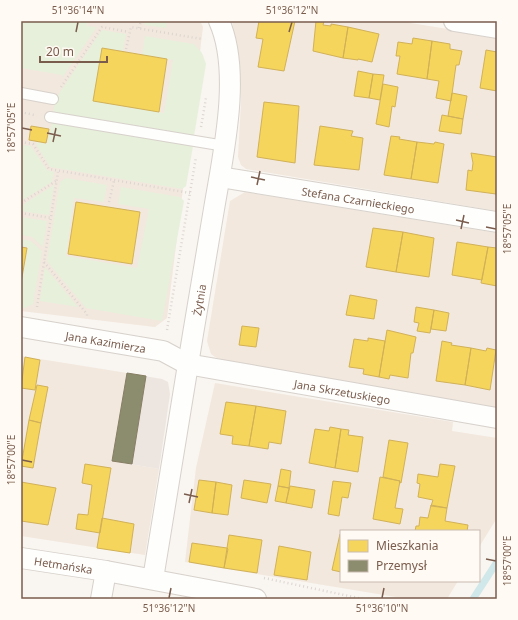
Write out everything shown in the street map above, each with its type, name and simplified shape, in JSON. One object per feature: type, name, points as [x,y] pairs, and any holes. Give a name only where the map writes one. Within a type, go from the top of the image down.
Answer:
[{"type":"street","name":"Żytnia","points":[[153,580],[220,177],[230,102],[229,63],[222,28],[219,21]]},
{"type":"street","points":[[454,21],[497,28]]},
{"type":"street","name":"Stefana Czarnieckiego","points":[[220,177],[497,222]]},
{"type":"street","name":"Jana Kazimierza","points":[[21,327],[163,351],[188,364]]},
{"type":"street","name":"Jana Skrzetuskiego","points":[[188,364],[497,418]]},
{"type":"street","name":"Hetmańska","points":[[21,558],[106,571],[256,599]]},
{"type":"street","name":"Hetmańska","points":[[101,599],[106,571]]},
{"type":"lane","points":[[21,93],[53,99]]},
{"type":"lane","points":[[50,117],[224,146]]},
{"type":"path","points":[[140,28],[141,21]]},
{"type":"path","points":[[53,99],[102,27],[130,32]]},
{"type":"path","points":[[126,49],[131,27],[202,38],[205,45]]},
{"type":"path","points":[[163,351],[206,95]]},
{"type":"path","points":[[21,112],[50,117]]},
{"type":"path","points":[[21,142],[33,144],[49,169],[58,172],[190,193]]},
{"type":"path","points":[[36,307],[58,172]]},
{"type":"path","points":[[21,203],[57,181]]},
{"type":"path","points":[[109,202],[114,181]]},
{"type":"path","points":[[21,214],[51,218]]},
{"type":"path","points":[[44,262],[87,314],[86,338]]},
{"type":"shaded area","points":[[21,21],[200,21],[203,27],[167,318],[155,327],[21,311]]},
{"type":"shaded area","points":[[232,21],[398,21],[497,37],[497,211],[246,169],[241,165],[238,157],[241,103],[240,66]]},
{"type":"shaded area","points":[[245,192],[497,233],[497,408],[222,360],[211,354],[207,341],[230,201]]},
{"type":"shaded area","points":[[21,356],[127,373],[112,461],[159,469],[145,555],[21,536]]},
{"type":"shaded area","points":[[127,373],[162,379],[168,382],[170,394],[159,469],[112,461]]},
{"type":"shaded area","points":[[215,383],[453,422],[452,431],[497,438],[497,518],[480,545],[480,530],[340,530],[340,582],[457,582],[447,599],[408,599],[185,562],[196,468]]},
{"type":"green space","points":[[21,21],[87,21],[87,26],[97,27],[62,78],[62,75],[21,68]]},
{"type":"green space","points":[[145,21],[167,21],[166,28],[145,25]]},
{"type":"green space","points":[[102,30],[126,34],[123,51],[102,48],[93,101],[164,113],[173,60],[142,55],[145,36],[194,44],[202,53],[206,64],[194,136],[53,112],[56,98]]},
{"type":"green space","points":[[52,122],[193,146],[186,186],[182,189],[50,167],[37,146],[37,142],[47,144]]},
{"type":"green space","points":[[21,145],[31,146],[47,170],[54,172],[52,182],[21,201]]},
{"type":"green space","points":[[66,178],[107,185],[104,202],[74,198],[66,256],[137,268],[149,209],[118,204],[121,187],[180,197],[184,201],[162,321],[86,308],[47,261],[60,182]]},
{"type":"green space","points":[[54,185],[49,215],[21,211],[21,206]]},
{"type":"green space","points":[[21,217],[47,221],[43,247],[32,237],[21,235]]},
{"type":"green space","points":[[21,239],[31,241],[42,251],[33,304],[25,308],[21,308],[21,289],[28,247],[21,246]]},
{"type":"green space","points":[[45,267],[78,307],[40,301]]},
{"type":"building: Mieszkania","points":[[259,21],[295,21],[284,71],[258,67],[263,39],[256,38]]},
{"type":"building: Mieszkania","points":[[316,21],[324,21],[323,25],[331,26],[331,24],[348,27],[343,58],[313,51]]},
{"type":"building: Mieszkania","points":[[348,27],[379,34],[372,62],[343,58]]},
{"type":"building: Mieszkania","points":[[413,38],[432,41],[427,79],[397,74],[400,56],[396,56],[398,42],[412,44]]},
{"type":"building: Mieszkania","points":[[432,41],[450,44],[450,49],[462,51],[459,65],[456,65],[451,101],[436,98],[439,81],[427,79]]},
{"type":"building: Mieszkania","points":[[102,48],[167,59],[159,112],[93,101]]},
{"type":"building: Mieszkania","points":[[486,50],[497,52],[497,91],[480,88]]},
{"type":"building: Mieszkania","points":[[358,71],[373,74],[369,98],[354,96]]},
{"type":"building: Mieszkania","points":[[373,74],[384,75],[380,100],[369,98]]},
{"type":"building: Mieszkania","points":[[383,84],[398,87],[395,107],[392,106],[389,127],[376,124]]},
{"type":"building: Mieszkania","points":[[452,93],[467,96],[463,119],[448,116]]},
{"type":"building: Mieszkania","points":[[264,102],[299,106],[295,163],[257,157]]},
{"type":"building: Mieszkania","points":[[442,115],[463,119],[461,134],[439,131]]},
{"type":"building: Mieszkania","points":[[31,126],[49,129],[46,143],[29,140]]},
{"type":"building: Mieszkania","points":[[320,126],[353,131],[351,136],[363,138],[359,170],[314,165]]},
{"type":"building: Mieszkania","points":[[391,136],[417,142],[411,179],[384,175]]},
{"type":"building: Mieszkania","points":[[417,142],[434,144],[435,142],[444,144],[438,183],[411,179]]},
{"type":"building: Mieszkania","points":[[471,153],[497,157],[496,194],[466,190],[468,170],[472,171],[473,163]]},
{"type":"building: Mieszkania","points":[[76,202],[140,212],[132,264],[68,254]]},
{"type":"building: Mieszkania","points":[[373,228],[403,232],[396,272],[366,267]]},
{"type":"building: Mieszkania","points":[[403,232],[434,238],[429,277],[396,272]]},
{"type":"building: Mieszkania","points":[[457,242],[488,247],[482,280],[452,275]]},
{"type":"building: Mieszkania","points":[[21,247],[27,248],[21,283]]},
{"type":"building: Mieszkania","points":[[488,247],[497,248],[497,286],[481,283]]},
{"type":"building: Mieszkania","points":[[350,295],[377,300],[374,319],[346,315]]},
{"type":"building: Mieszkania","points":[[416,307],[434,310],[430,333],[417,331],[419,323],[414,322]]},
{"type":"building: Mieszkania","points":[[434,310],[449,313],[446,331],[431,329]]},
{"type":"building: Mieszkania","points":[[242,326],[259,328],[256,347],[239,345]]},
{"type":"building: Mieszkania","points":[[387,330],[416,337],[413,353],[411,353],[408,378],[390,375],[389,379],[379,377]]},
{"type":"building: Mieszkania","points":[[368,338],[385,341],[379,377],[363,374],[364,369],[349,367],[354,339],[368,341]]},
{"type":"building: Mieszkania","points":[[442,341],[452,343],[451,345],[471,348],[465,385],[436,381]]},
{"type":"building: Mieszkania","points":[[471,348],[486,351],[487,348],[496,350],[490,390],[465,385]]},
{"type":"building: Mieszkania","points":[[25,357],[40,360],[35,390],[21,388]]},
{"type":"building: Mieszkania","points":[[37,385],[48,387],[41,423],[29,420]]},
{"type":"building: Mieszkania","points":[[226,402],[256,406],[249,446],[232,444],[233,436],[220,434]]},
{"type":"building: Mieszkania","points":[[256,406],[286,411],[281,444],[269,442],[268,449],[249,446]]},
{"type":"building: Mieszkania","points":[[29,420],[41,423],[33,468],[21,466]]},
{"type":"building: Mieszkania","points":[[330,427],[341,429],[335,468],[309,463],[315,429],[329,431]]},
{"type":"building: Mieszkania","points":[[341,429],[349,430],[348,435],[363,437],[358,472],[335,468]]},
{"type":"building: Mieszkania","points":[[389,440],[408,443],[401,483],[399,482],[400,481],[383,477]]},
{"type":"building: Mieszkania","points":[[85,464],[111,468],[100,533],[76,529],[78,514],[88,515],[92,485],[82,483]]},
{"type":"building: Mieszkania","points":[[440,464],[455,466],[447,508],[431,506],[433,500],[418,497],[420,484],[417,483],[418,474],[438,477]]},
{"type":"building: Mieszkania","points":[[281,469],[291,471],[289,488],[278,486]]},
{"type":"building: Mieszkania","points":[[380,477],[400,481],[395,508],[403,509],[400,524],[373,519]]},
{"type":"building: Mieszkania","points":[[199,480],[216,482],[212,513],[194,510]]},
{"type":"building: Mieszkania","points":[[244,480],[271,484],[267,503],[241,498]]},
{"type":"building: Mieszkania","points":[[333,481],[351,483],[348,498],[342,497],[339,516],[328,514]]},
{"type":"building: Mieszkania","points":[[21,482],[56,488],[48,525],[21,521]]},
{"type":"building: Mieszkania","points":[[216,482],[232,485],[228,515],[212,513]]},
{"type":"building: Mieszkania","points":[[278,486],[289,488],[286,503],[275,501]]},
{"type":"building: Mieszkania","points":[[290,486],[315,490],[312,508],[286,503]]},
{"type":"building: Mieszkania","points":[[431,505],[447,508],[445,521],[468,525],[467,530],[415,530],[416,526],[419,526],[420,517],[428,518]]},
{"type":"building: Mieszkania","points":[[102,518],[134,524],[130,553],[97,548]]},
{"type":"building: Mieszkania","points":[[340,534],[340,572],[332,570]]},
{"type":"building: Mieszkania","points":[[229,535],[262,540],[257,573],[224,568]]},
{"type":"building: Mieszkania","points":[[192,543],[227,548],[224,568],[189,562]]},
{"type":"building: Mieszkania","points":[[279,546],[311,552],[307,580],[274,575]]},
{"type":"building: Przemysł","points":[[127,373],[146,376],[132,464],[112,461]]},
{"type":"waterway","points":[[473,599],[497,562]]}]
